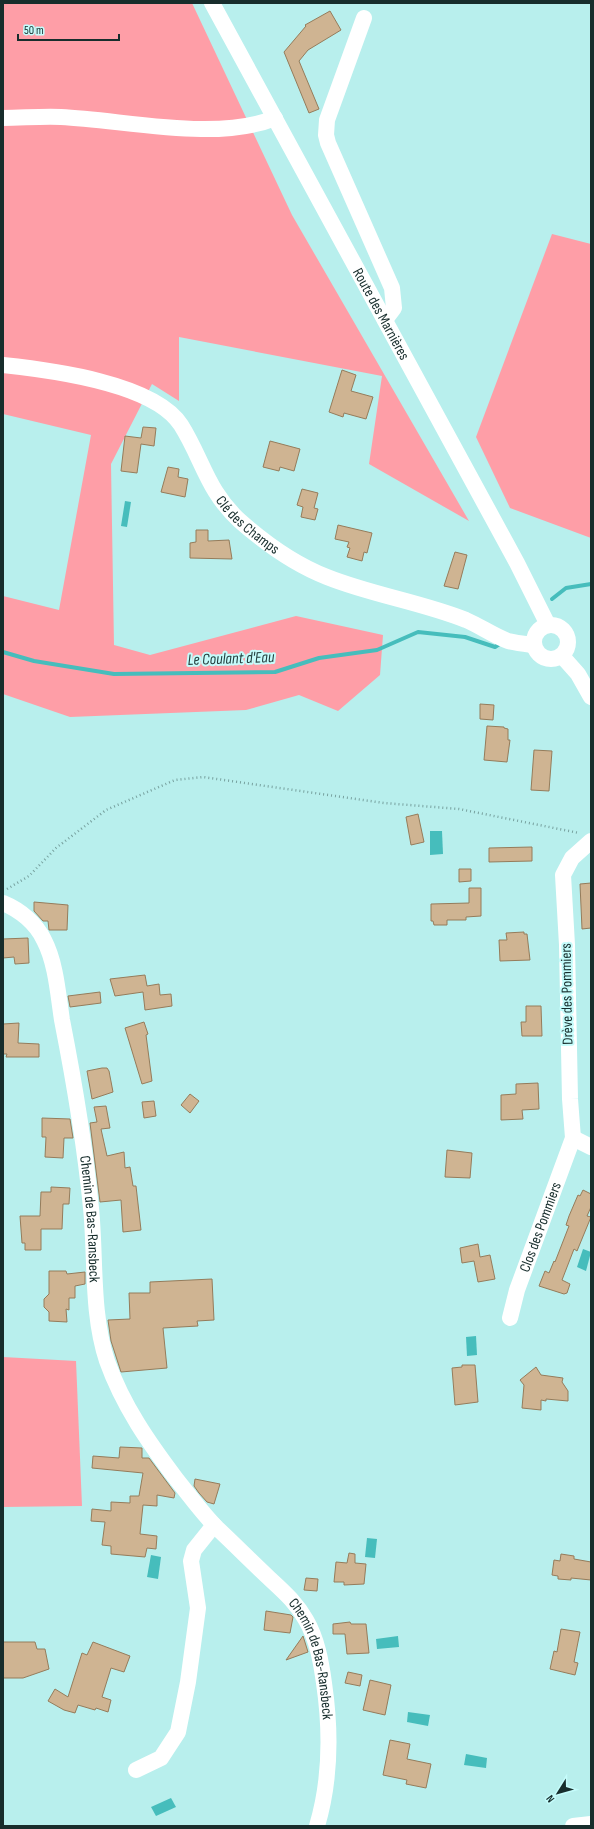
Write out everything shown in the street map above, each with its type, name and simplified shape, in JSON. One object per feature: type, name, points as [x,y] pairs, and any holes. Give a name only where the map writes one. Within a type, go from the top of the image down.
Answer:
[{"type":"street","name":"Route des Marnières","points":[[212,3],[517,563],[548,625]]},
{"type":"street","points":[[364,18],[327,120],[326,134],[328,143],[392,288],[394,308],[385,320]]},
{"type":"street","points":[[3,118],[60,117],[210,130],[259,125],[275,118]]},
{"type":"street","name":"Clé des Champs","points":[[3,365],[94,379],[119,386],[147,398],[166,409],[181,425],[212,487],[225,505],[241,521],[266,541],[302,566],[328,578],[467,620],[508,641],[533,645]]},
{"type":"street","points":[[548,625],[556,625],[563,629],[567,635],[569,643],[567,650],[562,656],[554,660],[545,659],[537,654],[533,645],[537,632],[548,625]]},
{"type":"street","points":[[562,656],[578,674],[591,697]]},
{"type":"street","name":"Drève des Pommiers","points":[[573,1138],[570,1099],[567,944],[563,875],[572,858],[587,837]]},
{"type":"street","name":"Chemin de Bas-Ransbeck","points":[[4,899],[31,922],[44,939],[51,960],[64,1029],[87,1176],[98,1314],[107,1361],[140,1430],[156,1453],[214,1525],[295,1602],[307,1621],[315,1639],[321,1664],[330,1731],[328,1774],[317,1826]]},
{"type":"street","points":[[573,1138],[591,1148]]},
{"type":"street","name":"Clos des Pommiers","points":[[510,1318],[517,1290],[573,1138]]},
{"type":"street","points":[[136,1770],[161,1758],[178,1732],[188,1682],[198,1608],[191,1561],[194,1550],[214,1525]]},
{"type":"street","points":[[573,1826],[591,1824]]},
{"type":"path","points":[[4,899],[8,889],[30,876],[56,848],[106,810],[175,780],[203,777],[384,803],[459,809],[587,837]]},
{"type":"shaded area","points":[[3,3],[192,3],[292,215],[469,521],[369,464],[382,376],[179,337],[179,401],[152,384],[111,464],[114,645],[150,655],[296,616],[383,635],[380,675],[338,711],[299,695],[246,710],[70,717],[3,694],[3,596],[59,610],[91,435],[3,414]]},
{"type":"shaded area","points":[[552,234],[591,244],[591,538],[510,508],[476,437]]},
{"type":"shaded area","points":[[3,1357],[76,1361],[82,1506],[3,1507]]},
{"type":"water","points":[[125,501],[131,502],[127,527],[121,526]]},
{"type":"water","points":[[430,831],[442,831],[443,854],[430,855]]},
{"type":"water","points":[[583,1249],[591,1252],[586,1271],[577,1267]]},
{"type":"water","points":[[476,1336],[477,1355],[467,1356],[466,1337]]},
{"type":"water","points":[[367,1538],[377,1539],[375,1558],[365,1557]]},
{"type":"water","points":[[151,1555],[161,1557],[158,1579],[147,1577]]},
{"type":"water","points":[[398,1636],[399,1647],[377,1649],[376,1639]]},
{"type":"water","points":[[408,1712],[430,1715],[428,1726],[407,1722]]},
{"type":"water","points":[[466,1754],[487,1758],[486,1768],[464,1765]]},
{"type":"water","points":[[171,1798],[176,1807],[156,1816],[151,1807]]},
{"type":"building","points":[[330,11],[341,30],[308,50],[299,61],[319,109],[309,113],[284,52],[306,26],[305,25]]},
{"type":"building","points":[[342,370],[356,375],[351,391],[373,397],[366,419],[344,413],[343,417],[329,412]]},
{"type":"building","points":[[143,427],[156,428],[154,446],[141,444],[137,473],[121,471],[125,436],[141,438]]},
{"type":"building","points":[[270,441],[300,449],[294,471],[280,467],[279,471],[263,467]]},
{"type":"building","points":[[168,467],[179,469],[178,477],[188,479],[185,497],[161,492]]},
{"type":"building","points":[[302,489],[318,493],[314,508],[318,509],[315,520],[301,517],[303,507],[297,505]]},
{"type":"building","points":[[338,525],[372,533],[367,553],[364,552],[362,561],[347,557],[350,548],[347,547],[349,542],[335,539]]},
{"type":"building","points":[[196,530],[208,530],[208,541],[229,540],[232,559],[190,558],[190,543],[196,542]]},
{"type":"building","points":[[455,552],[467,555],[458,589],[444,586]]},
{"type":"building","points":[[480,704],[494,705],[493,720],[480,719]]},
{"type":"building","points":[[487,726],[504,727],[508,729],[508,740],[510,740],[507,762],[484,760]]},
{"type":"building","points":[[534,750],[552,751],[549,791],[531,790]]},
{"type":"building","points":[[418,814],[424,842],[411,845],[406,817]]},
{"type":"building","points":[[532,847],[532,861],[489,862],[489,848]]},
{"type":"building","points":[[459,869],[471,869],[471,881],[459,882]]},
{"type":"building","points":[[591,883],[591,928],[582,929],[580,884]]},
{"type":"building","points":[[469,888],[481,888],[481,916],[466,917],[466,920],[447,920],[447,925],[434,925],[433,921],[431,921],[431,904],[469,903]]},
{"type":"building","points":[[34,902],[68,905],[67,930],[49,930],[48,921],[43,921],[34,911]]},
{"type":"building","points":[[524,932],[524,934],[527,934],[530,960],[500,961],[499,940],[507,940],[506,933]]},
{"type":"building","points":[[28,938],[29,963],[15,964],[14,957],[3,958],[3,939]]},
{"type":"building","points":[[145,975],[147,986],[159,984],[160,995],[171,994],[172,1006],[145,1010],[143,992],[115,996],[110,979]]},
{"type":"building","points":[[100,992],[101,1003],[70,1007],[68,996]]},
{"type":"building","points":[[526,1006],[541,1006],[542,1036],[522,1036],[521,1022],[526,1022]]},
{"type":"building","points":[[144,1022],[148,1034],[146,1035],[152,1081],[142,1084],[125,1028]]},
{"type":"building","points":[[19,1023],[18,1043],[39,1044],[39,1057],[6,1057],[7,1054],[3,1054],[3,1024]]},
{"type":"building","points":[[107,1068],[109,1071],[113,1092],[92,1099],[87,1071]]},
{"type":"building","points":[[538,1083],[539,1109],[522,1110],[523,1119],[501,1120],[501,1095],[516,1094],[516,1084]]},
{"type":"building","points":[[190,1094],[199,1101],[190,1113],[181,1105]]},
{"type":"building","points":[[154,1101],[156,1116],[144,1118],[142,1102]]},
{"type":"building","points":[[106,1106],[110,1128],[101,1129],[107,1156],[124,1152],[125,1168],[130,1167],[133,1186],[136,1186],[141,1230],[123,1232],[121,1200],[100,1202],[90,1123],[97,1122],[94,1107]]},
{"type":"building","points":[[42,1118],[70,1119],[73,1138],[64,1138],[63,1158],[45,1157],[46,1137],[42,1137]]},
{"type":"building","points":[[447,1150],[472,1153],[470,1178],[445,1177]]},
{"type":"building","points":[[51,1187],[70,1188],[69,1204],[63,1204],[62,1229],[41,1229],[41,1250],[25,1250],[25,1243],[22,1243],[20,1216],[40,1216],[41,1192],[51,1192]]},
{"type":"building","points":[[583,1190],[591,1194],[591,1207],[587,1216],[591,1217],[577,1251],[574,1249],[562,1280],[570,1284],[567,1293],[564,1294],[539,1286],[545,1271],[549,1273],[554,1261],[555,1262],[569,1226],[566,1225],[569,1216],[578,1195],[580,1196]]},
{"type":"building","points":[[478,1244],[480,1257],[490,1255],[495,1279],[478,1282],[474,1261],[462,1263],[460,1248]]},
{"type":"building","points":[[49,1271],[66,1271],[67,1274],[85,1272],[85,1284],[75,1286],[75,1298],[69,1298],[69,1310],[66,1309],[67,1322],[49,1321],[49,1312],[44,1307],[44,1299],[49,1294]]},
{"type":"building","points":[[212,1279],[214,1320],[197,1321],[198,1326],[163,1328],[167,1368],[121,1372],[111,1341],[108,1320],[130,1319],[129,1293],[150,1293],[150,1282]]},
{"type":"building","points":[[462,1365],[475,1365],[478,1402],[455,1405],[452,1368],[462,1367]]},
{"type":"building","points":[[536,1367],[541,1375],[563,1378],[562,1382],[568,1391],[568,1401],[546,1399],[546,1401],[541,1400],[541,1410],[522,1408],[524,1385],[520,1380]]},
{"type":"building","points":[[120,1447],[142,1448],[142,1458],[149,1458],[175,1493],[174,1498],[157,1495],[157,1506],[143,1505],[140,1534],[157,1536],[156,1549],[147,1548],[145,1557],[111,1554],[111,1546],[102,1545],[105,1522],[91,1521],[92,1509],[111,1511],[111,1502],[130,1503],[130,1496],[139,1496],[143,1473],[92,1468],[93,1456],[119,1458]]},
{"type":"building","points":[[195,1479],[220,1484],[214,1504],[207,1502],[199,1493],[194,1486]]},
{"type":"building","points":[[349,1553],[355,1554],[355,1563],[366,1564],[364,1584],[344,1585],[344,1582],[334,1582],[336,1562],[347,1563]]},
{"type":"building","points":[[561,1554],[574,1556],[574,1559],[591,1562],[591,1580],[571,1578],[571,1580],[558,1579],[558,1576],[552,1575],[554,1560],[560,1561]]},
{"type":"building","points":[[306,1578],[318,1579],[317,1591],[304,1590]]},
{"type":"building","points":[[266,1611],[291,1615],[293,1617],[290,1633],[264,1630]]},
{"type":"building","points":[[350,1622],[351,1624],[366,1624],[369,1653],[347,1654],[345,1634],[333,1634],[333,1624]]},
{"type":"building","points":[[561,1629],[580,1632],[574,1662],[578,1663],[575,1675],[550,1669],[554,1651],[557,1652]]},
{"type":"building","points":[[303,1636],[308,1652],[286,1660]]},
{"type":"building","points":[[3,1642],[35,1642],[37,1649],[45,1649],[49,1669],[23,1678],[3,1678]]},
{"type":"building","points":[[93,1642],[130,1656],[124,1672],[111,1668],[102,1697],[111,1700],[108,1712],[78,1705],[75,1713],[64,1710],[48,1701],[55,1689],[68,1697],[82,1653],[87,1655]]},
{"type":"building","points":[[348,1672],[362,1675],[360,1686],[345,1683]]},
{"type":"building","points":[[370,1680],[391,1685],[385,1715],[363,1710]]},
{"type":"building","points":[[390,1740],[410,1744],[407,1759],[431,1764],[426,1788],[406,1784],[407,1780],[383,1775]]},
{"type":"waterway","name":"Le Coulant d'Eau","points":[[552,599],[566,588],[591,584]]},
{"type":"waterway","name":"Le Coulant d'Eau","points":[[3,652],[34,661],[114,674],[275,672],[319,658],[377,650],[418,632],[465,637],[495,647],[501,643]]}]
